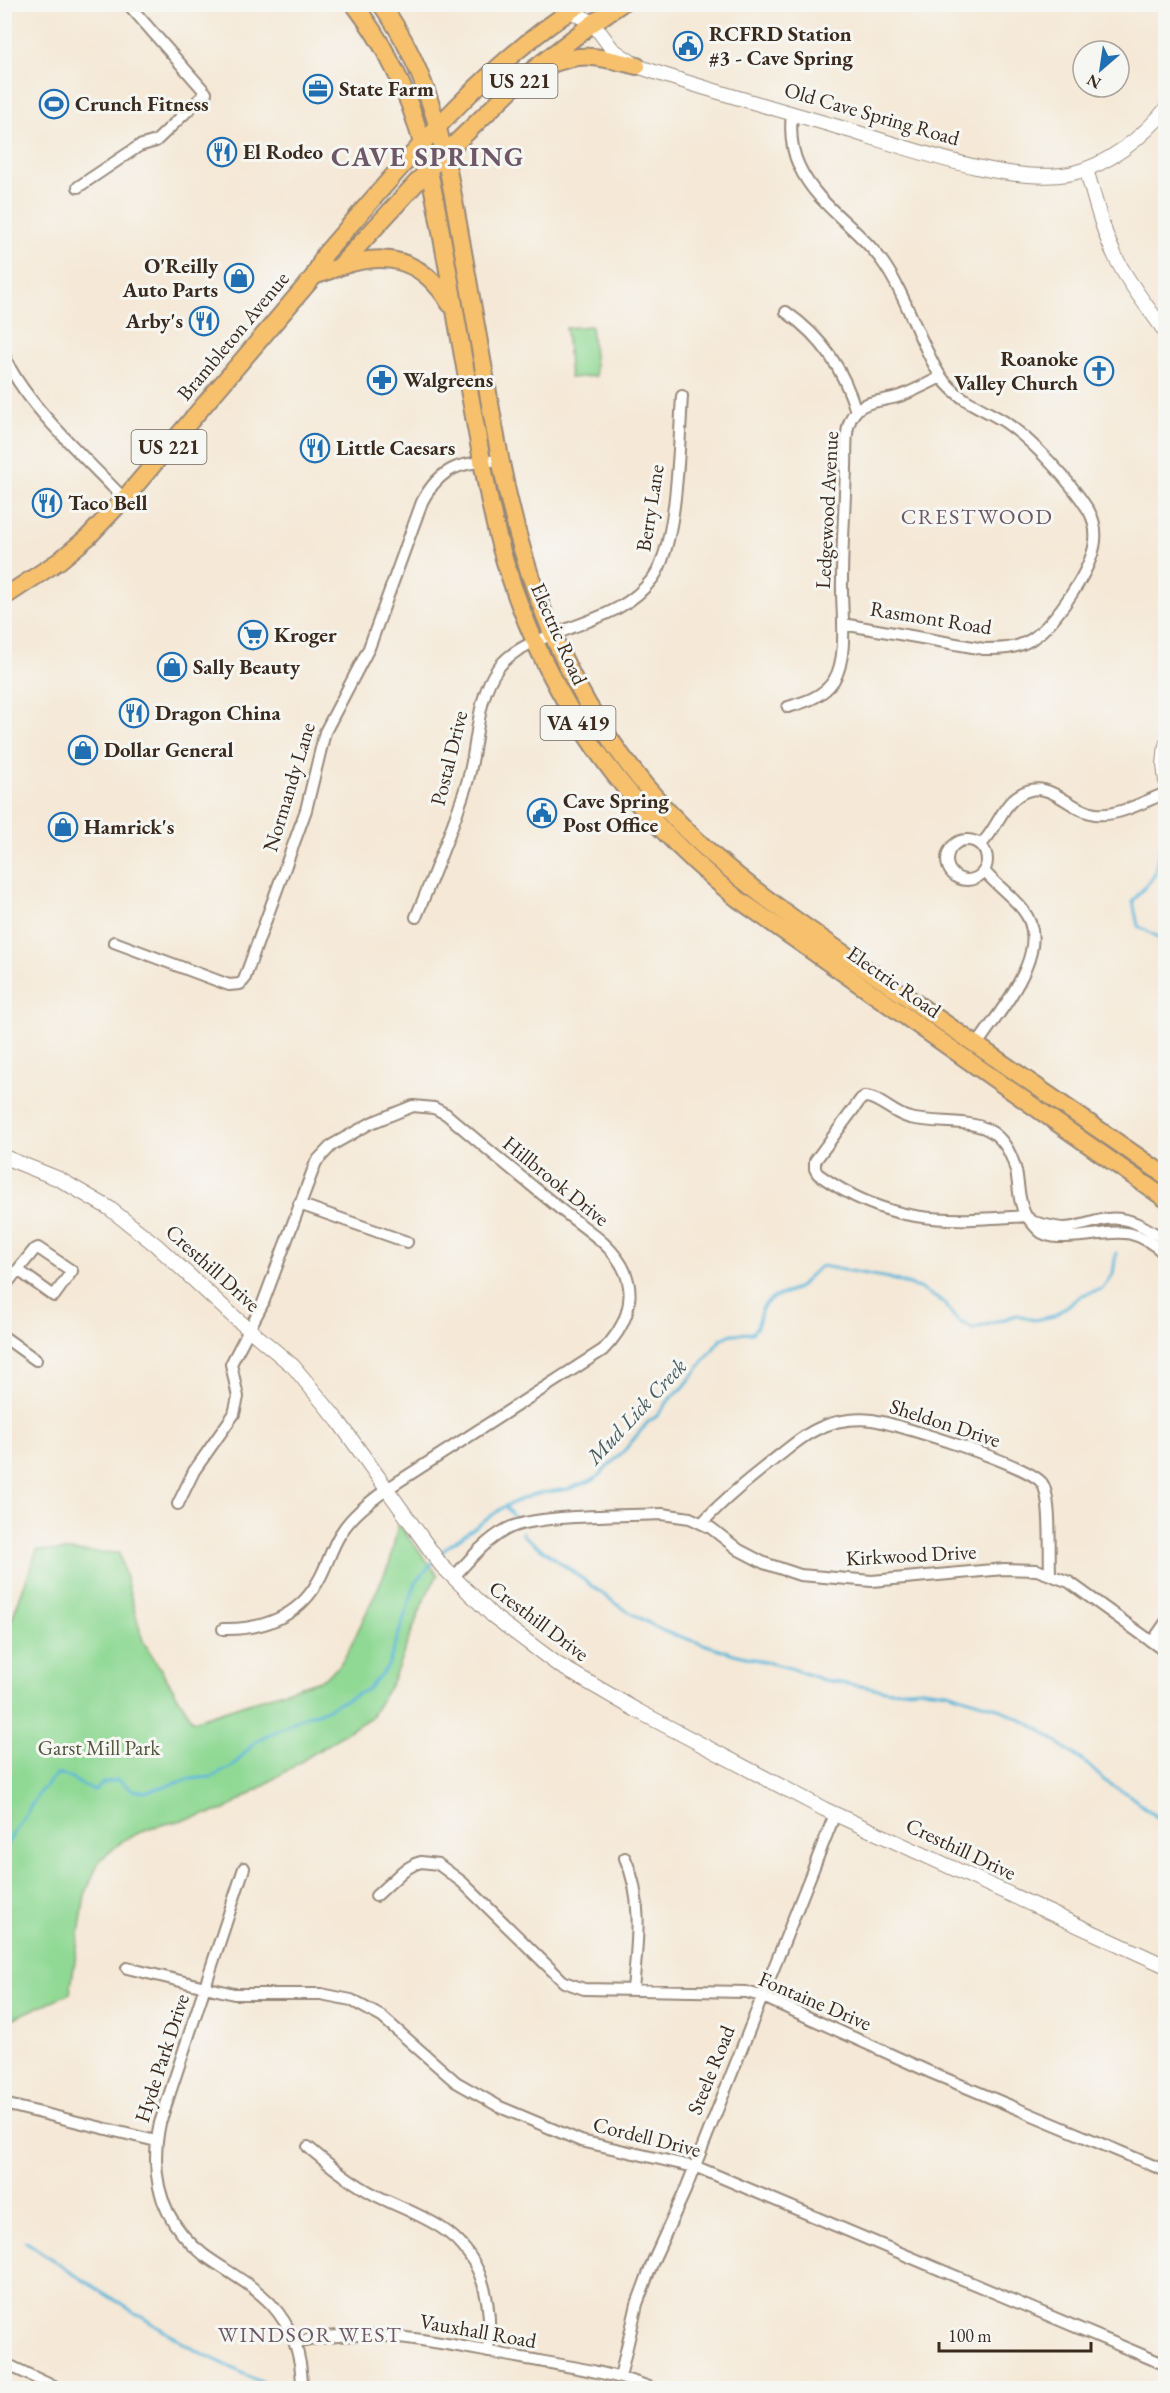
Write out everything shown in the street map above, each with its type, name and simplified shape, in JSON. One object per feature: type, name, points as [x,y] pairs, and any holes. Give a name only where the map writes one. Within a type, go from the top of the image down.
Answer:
[{"type":"main road","name":"Electric Road","points":[[354,4],[386,51],[400,77],[422,142],[429,169],[482,462],[504,561],[535,642],[565,700],[605,764],[657,826],[708,875],[808,950],[1166,1199]]},
{"type":"main road","name":"Electric Road","points":[[381,4],[413,58],[446,154],[501,460],[513,522],[524,561],[552,636],[573,678],[618,750],[642,781],[689,832],[747,883],[1166,1176]]},
{"type":"main road","name":"Brambleton Avenue","points":[[314,276],[339,267],[429,169],[525,76],[621,4]]},
{"type":"main road","name":"Brambleton Avenue","points":[[4,597],[59,561],[88,537],[124,499],[314,276],[325,254],[422,142],[508,59],[576,8]]},
{"type":"main road","points":[[525,76],[561,60],[582,55],[638,66]]},
{"type":"main road","points":[[339,267],[363,259],[382,258],[402,261],[423,271],[439,286],[455,313]]},
{"type":"street","points":[[78,188],[139,146],[156,141],[206,93],[128,4]]},
{"type":"street","name":"Old Cave Spring Road","points":[[576,8],[593,23],[612,49],[638,66],[947,159],[1007,173],[1052,176],[1086,169],[1118,152],[1137,138],[1166,109]]},
{"type":"street","name":"Rasmont Road","points":[[792,113],[791,141],[798,165],[805,178],[816,193],[882,261],[893,278],[917,332],[941,377],[957,394],[1015,430],[1055,468],[1089,511],[1095,530],[1093,552],[1074,588],[1049,623],[1031,639],[1011,648],[984,649],[843,624]]},
{"type":"street","points":[[1086,169],[1098,211],[1116,258],[1128,280],[1166,333]]},
{"type":"street","name":"Ledgewood Avenue","points":[[786,312],[832,356],[847,384],[856,411],[851,418],[847,440],[842,582],[843,624],[839,670],[834,680],[818,696],[788,707]]},
{"type":"street","points":[[4,355],[18,382],[124,499]]},
{"type":"street","points":[[856,411],[868,404],[917,390],[941,377]]},
{"type":"street","name":"Berry Lane","points":[[552,636],[612,613],[645,588],[660,567],[666,552],[674,504],[682,396]]},
{"type":"street","name":"Normandy Lane","points":[[114,942],[230,985],[240,984],[244,980],[306,810],[326,732],[369,648],[422,502],[433,482],[443,473],[466,463],[501,460]]},
{"type":"street","name":"Postal Drive","points":[[416,917],[467,784],[488,686],[499,666],[510,656],[535,642],[552,636]]},
{"type":"street","points":[[1166,745],[1164,765],[1166,781]]},
{"type":"street","points":[[980,845],[1012,801],[1028,791],[1044,789],[1053,792],[1079,809],[1096,814],[1107,814],[1166,793]]},
{"type":"street","points":[[968,841],[980,845],[987,857],[984,871],[973,880],[964,880],[954,876],[948,864],[949,851],[960,842],[968,841]]},
{"type":"street","points":[[977,1045],[1025,972],[1034,939],[1032,926],[1023,910],[984,871]]},
{"type":"street","points":[[1166,1241],[1129,1220],[1103,1220],[1063,1228],[1033,1222],[1026,1216],[952,1219],[894,1213],[868,1204],[828,1181],[815,1169],[815,1161],[864,1097],[874,1098],[896,1113],[909,1118],[969,1122],[990,1131],[1009,1149],[1022,1206],[1026,1216],[1041,1232],[1053,1236],[1078,1237],[1122,1232],[1152,1242],[1166,1256]]},
{"type":"street","name":"Hillbrook Drive","points":[[178,1504],[194,1471],[234,1414],[238,1397],[231,1364],[263,1303],[316,1162],[332,1145],[370,1123],[412,1106],[424,1106],[446,1114],[597,1238],[625,1272],[630,1294],[627,1313],[619,1332],[603,1350],[367,1504],[342,1531],[317,1583],[296,1607],[270,1623],[254,1627],[223,1629]]},
{"type":"street","name":"Cresthill Drive","points":[[4,1157],[59,1179],[109,1208],[156,1245],[292,1366],[310,1386],[387,1489],[436,1559],[493,1616],[557,1664],[590,1684],[835,1814],[1166,1966]]},
{"type":"street","points":[[299,1204],[407,1242]]},
{"type":"street","points":[[4,1287],[34,1250],[38,1248],[72,1271],[54,1296],[18,1270]]},
{"type":"street","points":[[4,1337],[36,1360]]},
{"type":"street","name":"Sheldon Drive","points":[[702,1523],[718,1505],[813,1431],[840,1421],[871,1420],[898,1426],[984,1455],[1037,1478],[1047,1495],[1050,1573]]},
{"type":"street","name":"Kirkwood Drive","points":[[453,1578],[499,1534],[521,1523],[662,1514],[690,1518],[702,1523],[739,1550],[764,1563],[800,1575],[872,1581],[1004,1569],[1030,1569],[1050,1573],[1069,1582],[1166,1652]]},
{"type":"street","points":[[1152,1642],[1166,1622]]},
{"type":"street","name":"Steele Road","points":[[620,2377],[637,2304],[835,1814]]},
{"type":"street","points":[[625,1857],[637,1898],[637,1952],[633,1989]]},
{"type":"street","name":"Fontaine Drive","points":[[376,1896],[395,1878],[415,1864],[422,1862],[438,1864],[462,1882],[564,1982],[584,1989],[746,1992],[760,1996],[960,2085],[1166,2171]]},
{"type":"street","name":"Hyde Park Drive","points":[[244,1868],[160,2123],[155,2162],[160,2192],[177,2227],[203,2254],[260,2293],[281,2317],[296,2343],[302,2388]]},
{"type":"street","name":"Cordell Drive","points":[[127,1968],[234,1994],[321,1994],[351,2000],[382,2017],[456,2082],[500,2106],[581,2141],[693,2166],[1166,2365]]},
{"type":"street","points":[[4,2104],[156,2141]]},
{"type":"street","points":[[308,2146],[351,2181],[441,2228],[460,2244],[477,2267],[487,2298],[490,2333],[488,2352]]},
{"type":"street","name":"Vauxhall Road","points":[[296,2343],[314,2338],[370,2334],[488,2352],[620,2377],[652,2388]]},
{"type":"street","points":[[4,2363],[57,2388]]},
{"type":"green space","points":[[591,326],[596,376],[570,378],[566,328]]},
{"type":"green space","name":"Garst Mill Park","points":[[398,1524],[438,1575],[426,1595],[393,1680],[371,1717],[225,1810],[149,1828],[124,1840],[99,1861],[85,1895],[70,1993],[5,2022],[5,1638],[37,1550],[119,1553],[143,1641],[193,1721],[323,1679],[338,1667],[348,1652],[390,1562]]},
{"type":"waterway","name":"Mud Lick Creek","points":[[1166,838],[1160,848],[1154,876],[1133,901],[1138,926],[1158,937],[1166,955]]},
{"type":"waterway","name":"Mud Lick Creek","points":[[440,1555],[446,1548],[505,1506],[534,1494],[568,1489],[595,1479],[623,1452],[648,1422],[657,1416],[673,1395],[683,1388],[721,1339],[732,1334],[752,1333],[758,1325],[761,1310],[766,1303],[797,1288],[822,1266],[889,1278],[919,1288],[943,1302],[957,1320],[973,1329],[1017,1315],[1034,1320],[1054,1316],[1082,1295],[1102,1289],[1113,1274],[1116,1253]]},
{"type":"waterway","points":[[505,1506],[515,1518]]},
{"type":"waterway","points":[[522,1532],[524,1536],[622,1608],[663,1631],[734,1654],[790,1668],[823,1680],[891,1691],[922,1689],[947,1692],[998,1708],[1039,1729],[1088,1765],[1105,1781],[1129,1795],[1166,1824]]},
{"type":"waterway","name":"Mud Lick Creek","points":[[4,1849],[39,1793],[56,1775],[62,1774],[94,1791],[103,1783],[117,1780],[135,1791],[145,1792],[189,1779],[212,1777],[233,1766],[254,1743],[307,1715],[318,1713],[368,1689],[388,1666],[416,1582],[433,1562]]},
{"type":"waterway","points":[[25,2241],[191,2348],[263,2383],[285,2388]]},
{"type":"place","name":"RCFRD Station #3 - Cave Spring","points":[[688,46]]},
{"type":"place","name":"State Farm","points":[[318,89]]},
{"type":"place","name":"Crunch Fitness","points":[[54,104]]},
{"type":"place","name":"El Rodeo","points":[[222,152]]},
{"type":"place","name":"O'Reilly Auto Parts","points":[[239,278]]},
{"type":"place","name":"Arby's","points":[[204,321]]},
{"type":"place","name":"Roanoke Valley Church","points":[[1099,371]]},
{"type":"place","name":"Walgreens","points":[[382,380]]},
{"type":"place","name":"Little Caesars","points":[[315,448]]},
{"type":"place","name":"Taco Bell","points":[[47,503]]},
{"type":"place","name":"Kroger","points":[[253,635]]},
{"type":"place","name":"Sally Beauty","points":[[172,667]]},
{"type":"place","name":"Dragon China","points":[[134,713]]},
{"type":"place","name":"Dollar General","points":[[83,750]]},
{"type":"place","name":"Cave Spring Post Office","points":[[542,813]]},
{"type":"place","name":"Hamrick's","points":[[63,827]]},
{"type":"district","name":"CAVE SPRING","points":[[428,157]]},
{"type":"district","name":"CRESTWOOD","points":[[977,516]]},
{"type":"district","name":"WINDSOR WEST","points":[[310,2334]]}]
